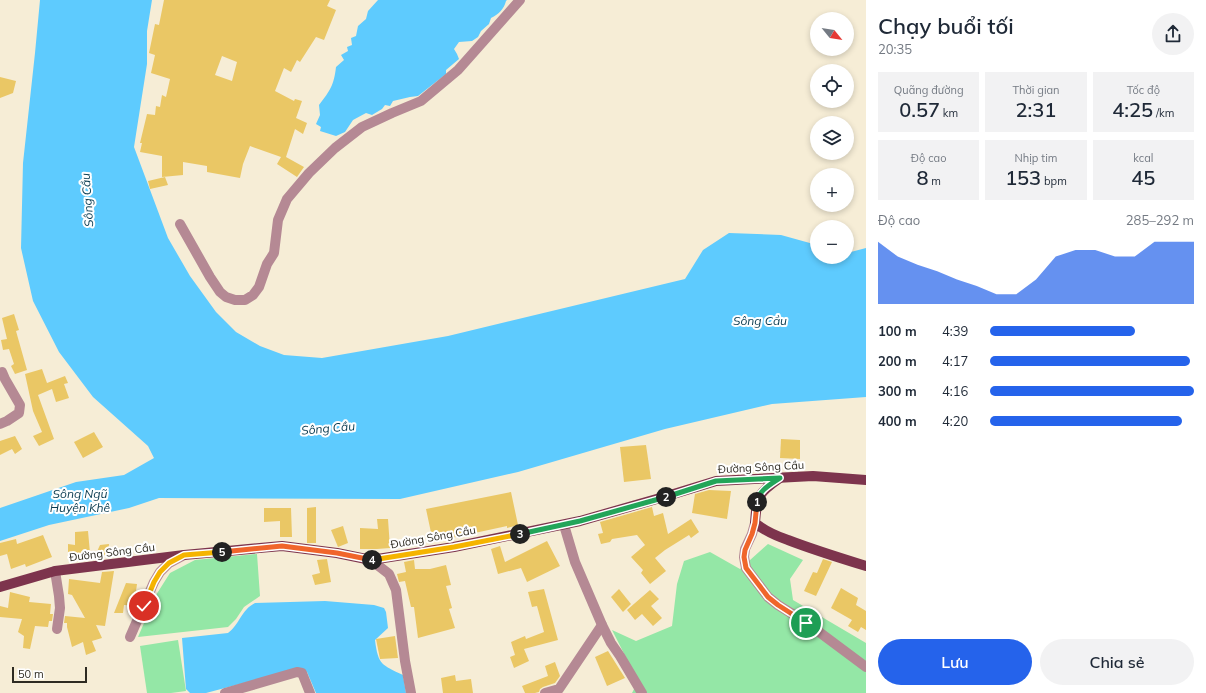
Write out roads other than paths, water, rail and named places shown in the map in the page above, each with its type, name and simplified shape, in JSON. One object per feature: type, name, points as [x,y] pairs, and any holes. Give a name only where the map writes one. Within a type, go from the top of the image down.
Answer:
[{"type":"main road","name":"Đường Sông Cầu","points":[[0,587],[55,571],[184,555],[282,546],[337,553],[371,560],[454,547],[564,525],[716,481],[813,476],[866,480]]},
{"type":"main road","points":[[780,478],[766,488],[757,499],[755,523],[761,529],[808,548],[866,566]]},
{"type":"street","points":[[180,224],[220,292],[226,297],[235,300],[245,300],[253,295],[259,287],[267,264],[274,253],[278,220],[288,199],[309,173],[334,148],[362,127],[421,101],[458,70],[520,0]]},
{"type":"street","points":[[0,424],[19,413],[20,405],[1,371]]},
{"type":"street","points":[[755,523],[745,550],[744,557],[746,568],[768,597],[866,667]]},
{"type":"street","points":[[564,525],[575,562],[602,625],[611,643],[642,693]]},
{"type":"street","points":[[130,637],[154,582],[160,572],[169,563],[184,555]]},
{"type":"street","points":[[371,560],[389,574],[396,590],[405,662],[411,693]]},
{"type":"street","points":[[55,571],[60,608],[57,628]]},
{"type":"street","points":[[546,693],[559,689],[602,625]]},
{"type":"street","points":[[227,693],[297,672],[302,673],[310,693]]},
{"type":"water","name":"Sông Cầu","points":[[40,0],[152,0],[147,31],[147,64],[134,147],[168,238],[190,276],[216,312],[236,332],[260,346],[284,355],[322,358],[448,336],[685,279],[703,250],[729,233],[781,235],[810,243],[810,264],[854,264],[854,251],[866,248],[866,397],[772,404],[665,429],[518,472],[400,499],[159,498],[129,508],[49,525],[0,541],[0,508],[76,482],[124,475],[154,458],[148,446],[93,397],[59,352],[33,301],[21,248],[23,163]]},
{"type":"water","points":[[378,0],[507,0],[499,13],[491,18],[489,24],[481,31],[478,37],[472,41],[459,42],[454,49],[459,59],[446,70],[446,74],[418,96],[393,101],[390,106],[385,105],[382,109],[372,115],[366,113],[353,120],[345,132],[336,136],[320,131],[321,127],[316,124],[320,115],[319,105],[331,88],[336,67],[344,60],[341,55],[348,51],[347,47],[352,45],[351,38],[356,36],[358,26],[366,19],[368,11]]},
{"type":"water","points":[[325,601],[374,605],[384,608],[388,628],[375,640],[376,648],[382,663],[390,669],[403,675],[406,693],[316,693],[307,672],[297,669],[206,693],[190,693],[186,689],[182,638],[228,633],[235,626],[243,613],[255,603]]},
{"type":"water label","name":"Sông Ngũ Huyện Khê","points":[[80,500]]}]
